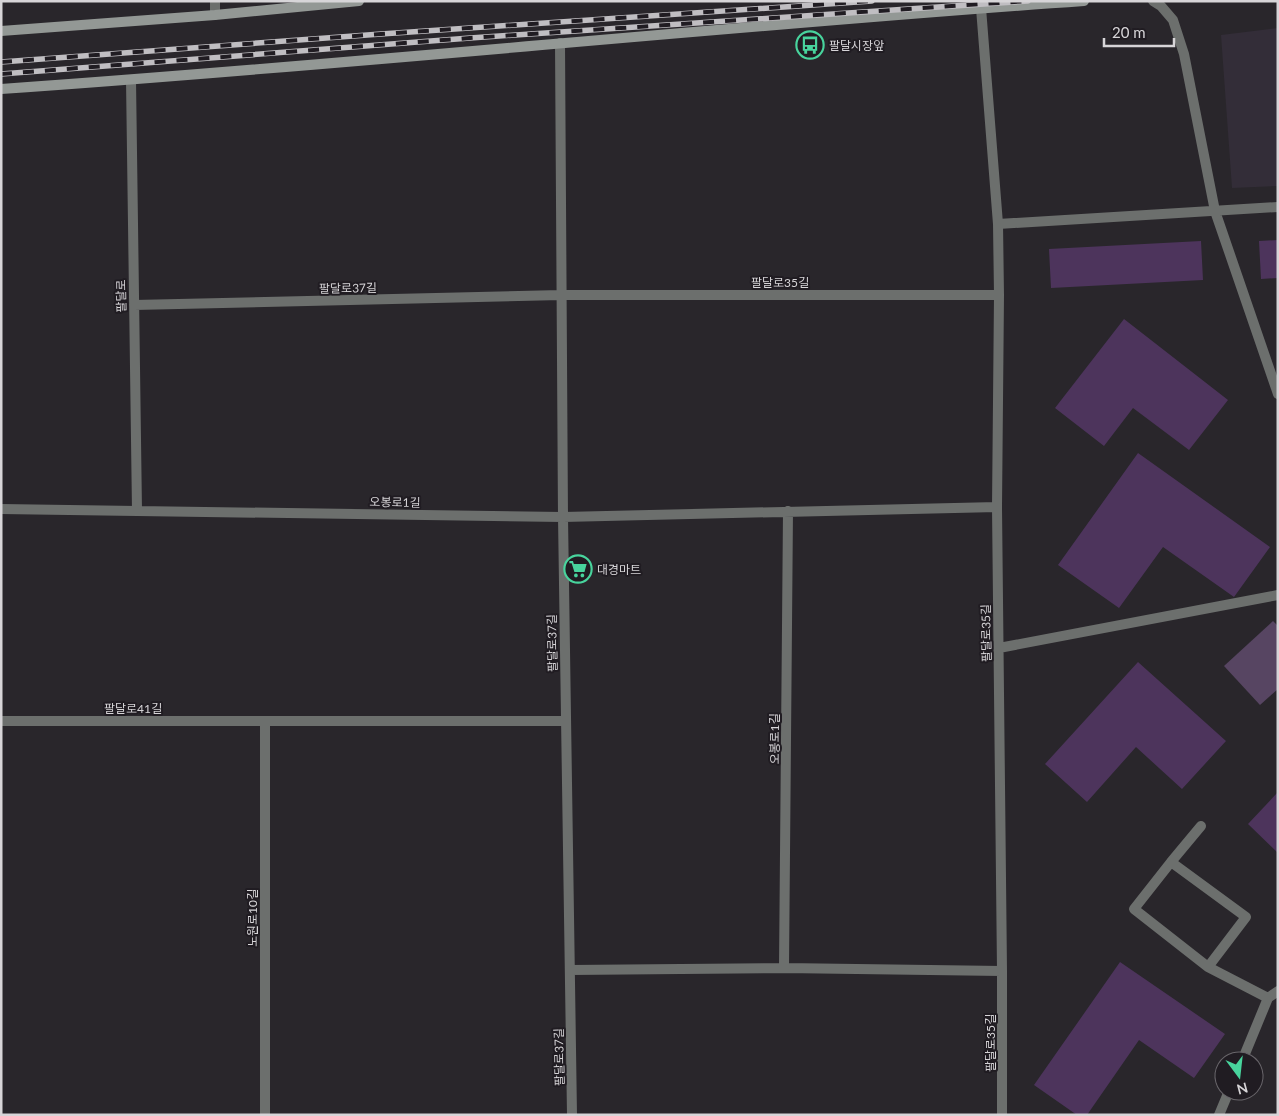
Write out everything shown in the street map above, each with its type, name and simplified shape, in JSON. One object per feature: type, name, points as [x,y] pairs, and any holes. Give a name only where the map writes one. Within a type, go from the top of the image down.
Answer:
[{"type":"main road","points":[[1,31],[215,15],[359,1]]},
{"type":"main road","points":[[1,89],[560,44],[889,14],[1084,1]]},
{"type":"street","points":[[215,1],[215,15]]},
{"type":"street","points":[[1153,1],[1161,6],[1173,20],[1184,54],[1215,211],[1278,394]]},
{"type":"street","name":"팔달로35길","points":[[981,8],[998,224],[997,506],[1002,1115]]},
{"type":"street","name":"팔달로37길","points":[[560,44],[562,517],[572,1115]]},
{"type":"street","name":"팔달로","points":[[130,80],[138,511]]},
{"type":"street","points":[[998,224],[1278,207]]},
{"type":"street","name":"팔달로35길","points":[[562,295],[999,295]]},
{"type":"street","name":"팔달로37길","points":[[134,305],[562,295]]},
{"type":"street","name":"오봉로1길","points":[[1,509],[562,517],[997,506]]},
{"type":"street","name":"오봉로1길","points":[[784,968],[788,511]]},
{"type":"street","points":[[998,648],[1278,596]]},
{"type":"street","name":"팔달로41길","points":[[1,721],[264,721]]},
{"type":"street","points":[[264,721],[566,721]]},
{"type":"street","name":"노원로10길","points":[[264,721],[265,1115]]},
{"type":"street","points":[[1201,826],[1134,909],[1208,967],[1268,998]]},
{"type":"street","points":[[1171,862],[1246,917],[1208,967]]},
{"type":"street","points":[[570,970],[784,968],[1002,971]]},
{"type":"street","points":[[1246,1051],[1268,998],[1278,991]]},
{"type":"street","points":[[1219,1115],[1225,1101]]},
{"type":"shaded area","points":[[1278,28],[1278,186],[1232,188],[1221,35]]},
{"type":"shaded area","points":[[1273,621],[1278,626],[1278,689],[1260,705],[1224,666]]},
{"type":"building","points":[[1278,240],[1278,278],[1261,279],[1259,241]]},
{"type":"building","points":[[1201,241],[1203,280],[1051,288],[1049,249]]},
{"type":"building","points":[[1124,319],[1228,400],[1189,450],[1133,408],[1104,446],[1055,408]]},
{"type":"building","points":[[1138,453],[1270,547],[1234,597],[1163,547],[1119,608],[1058,565]]},
{"type":"building","points":[[1138,662],[1226,741],[1182,789],[1136,747],[1087,802],[1045,764]]},
{"type":"building","points":[[1278,792],[1278,853],[1248,824]]},
{"type":"building","points":[[1120,962],[1225,1034],[1194,1078],[1139,1040],[1087,1115],[1077,1115],[1034,1085]]},
{"type":"railway","points":[[1,62],[872,1]]},
{"type":"railway","points":[[1,74],[470,38],[1028,1]]},
{"type":"place","name":"팔달시장앞","points":[[810,45]]},
{"type":"place","name":"대경마트","points":[[578,569]]}]
